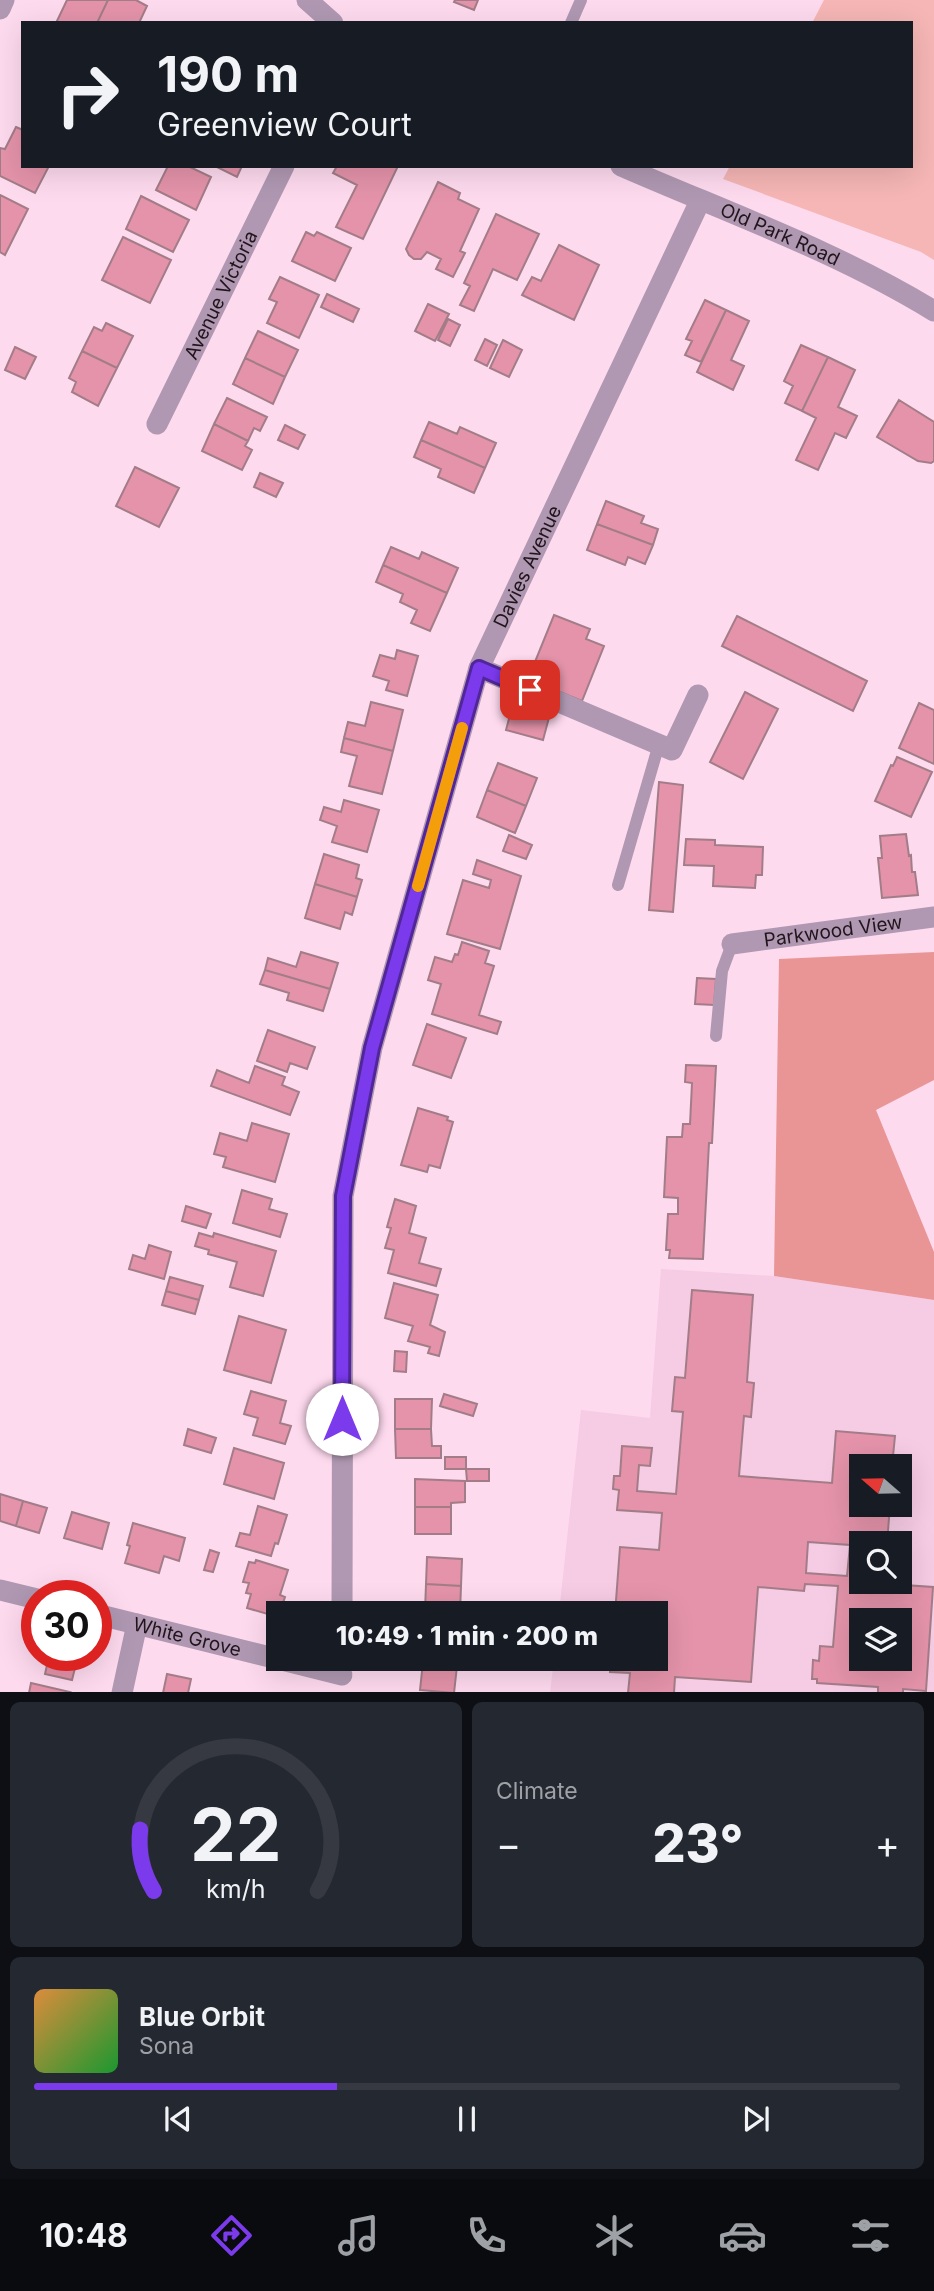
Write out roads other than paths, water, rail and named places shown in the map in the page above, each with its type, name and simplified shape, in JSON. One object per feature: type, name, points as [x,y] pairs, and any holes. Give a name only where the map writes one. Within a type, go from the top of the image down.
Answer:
[{"type":"street","points":[[0,9],[4,0]]},
{"type":"street","points":[[307,0],[331,21]]},
{"type":"street","name":"Avenue Victoria","points":[[157,424],[283,168]]},
{"type":"street","name":"Old Park Road","points":[[626,168],[808,245],[903,292],[934,311]]},
{"type":"street","name":"Davies Avenue","points":[[342,1601],[343,1196],[372,1048],[479,668],[700,201]]},
{"type":"street","points":[[479,668],[672,750],[698,695]]},
{"type":"street","name":"Parkwood View","points":[[732,944],[934,917]]},
{"type":"street","points":[[0,1590],[21,1595]]},
{"type":"street","name":"White Grove","points":[[112,1618],[266,1656]]},
{"type":"street","points":[[122,1692],[137,1625]]},
{"type":"lane","points":[[572,21],[581,0]]},
{"type":"lane","points":[[618,885],[659,744]]},
{"type":"lane","points":[[716,1036],[722,971],[732,944]]}]
